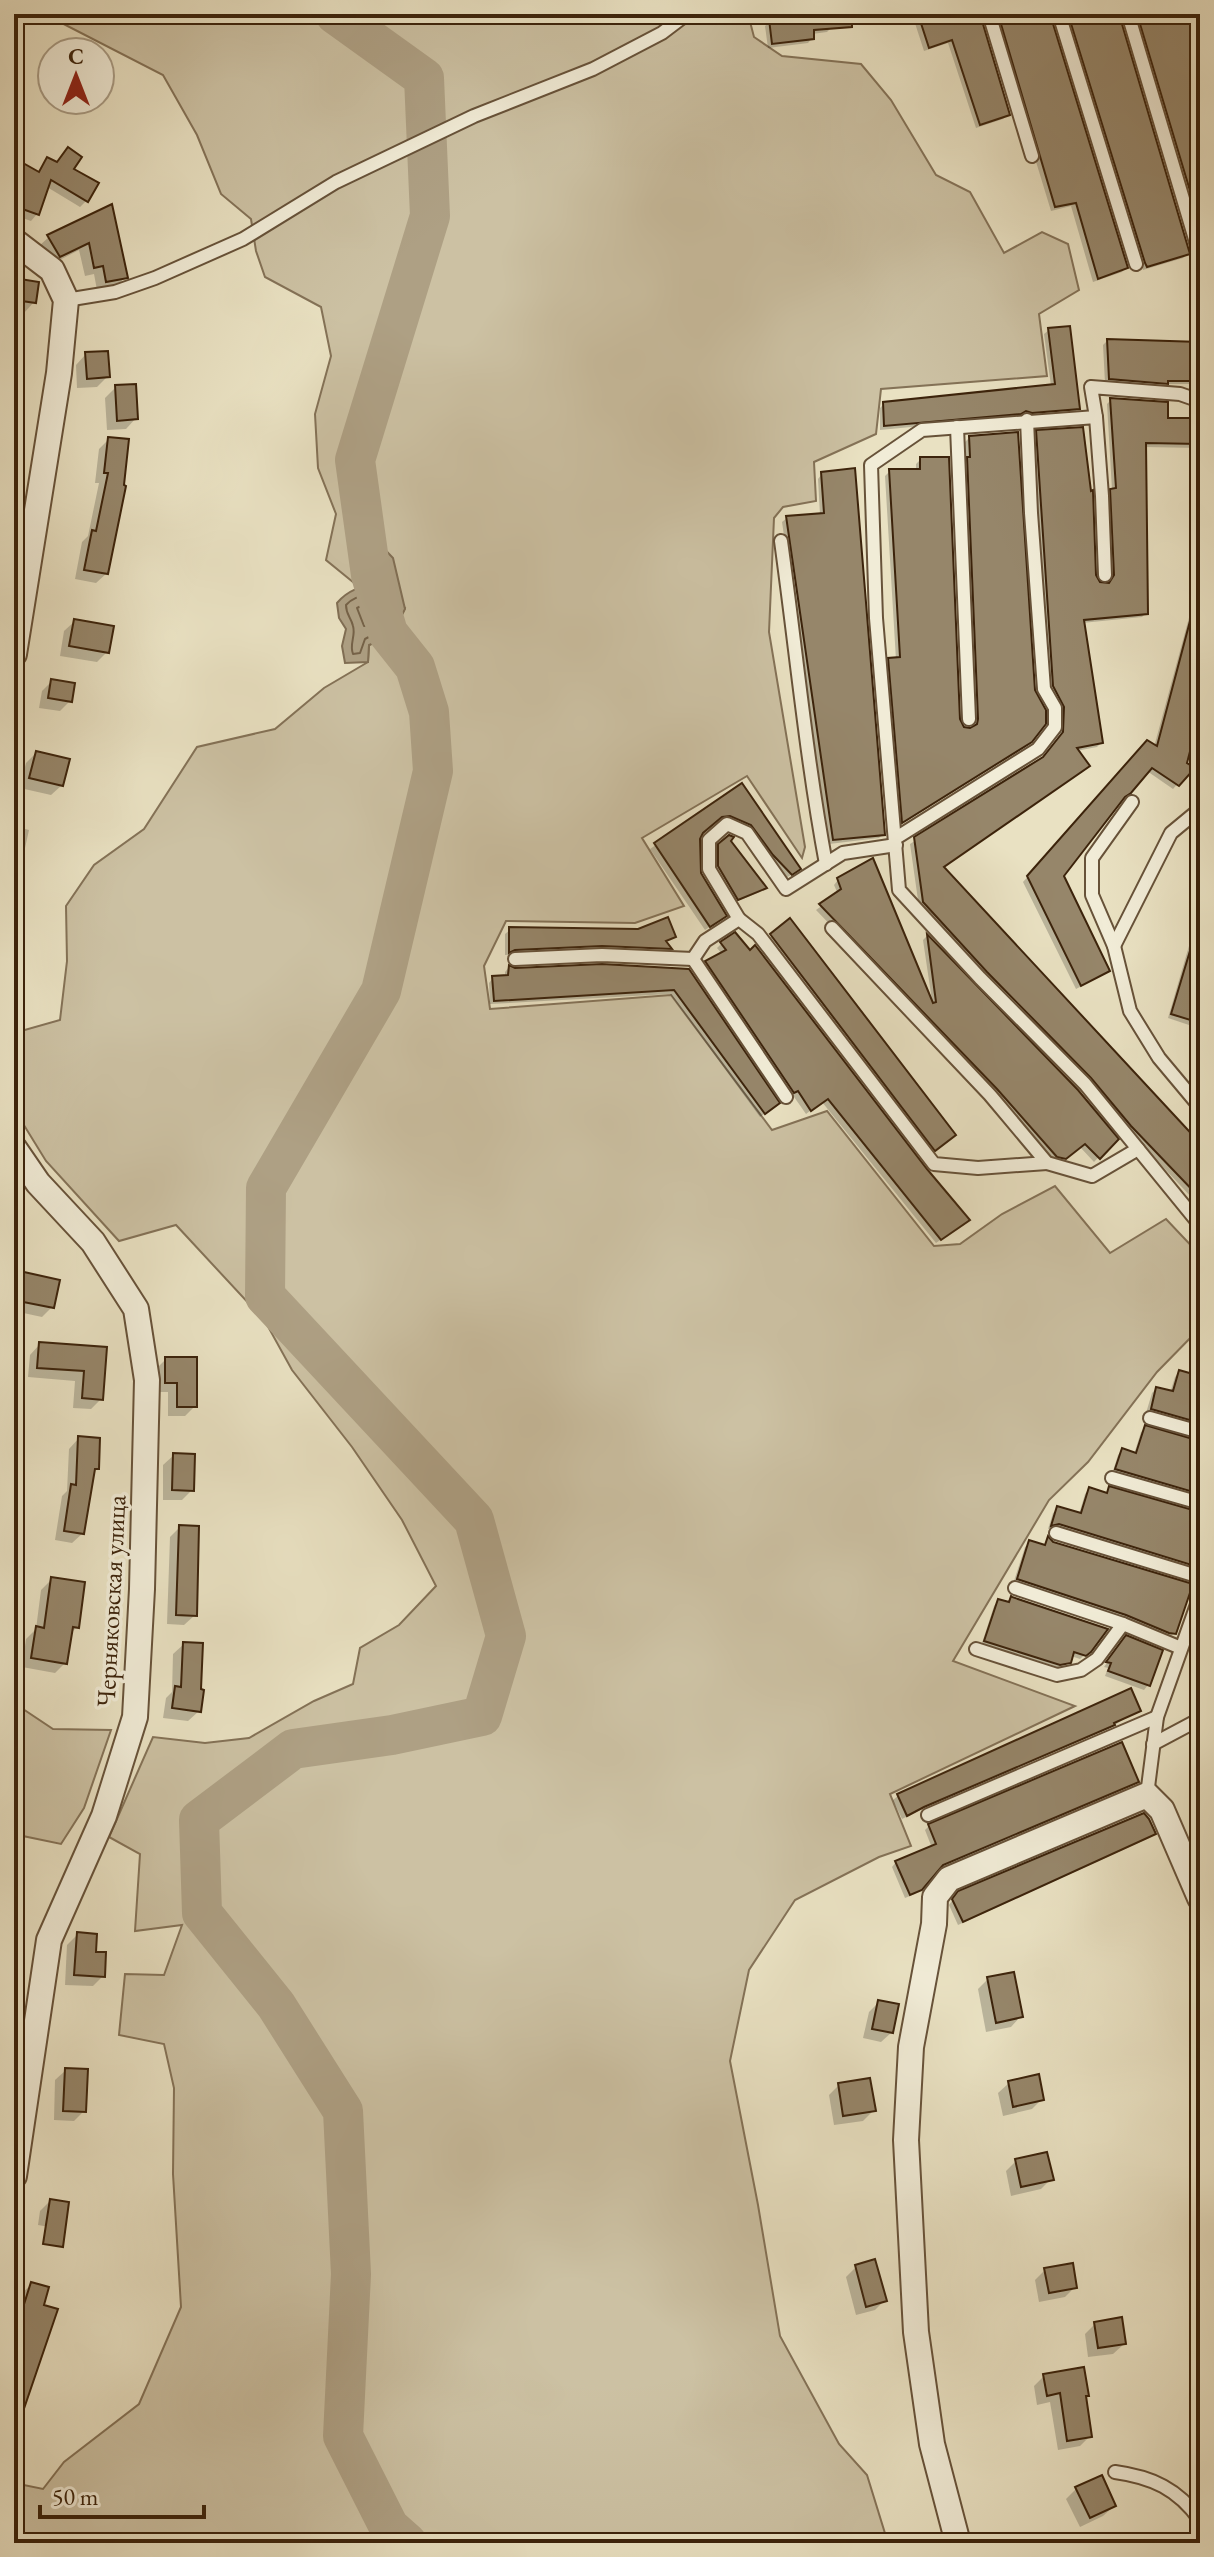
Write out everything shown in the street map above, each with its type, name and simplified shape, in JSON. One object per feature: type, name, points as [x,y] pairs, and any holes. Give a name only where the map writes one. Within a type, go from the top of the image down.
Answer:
[{"type":"street","points":[[14,241],[52,270],[66,300],[59,373],[14,654]]},
{"type":"street","name":"Черняковская улица","points":[[14,1148],[38,1183],[93,1242],[136,1309],[147,1380],[142,1589],[135,1717],[104,1816],[49,1940],[14,2176]]},
{"type":"street","points":[[958,2543],[932,2444],[916,2332],[906,2140],[911,2047],[934,1924],[935,1897],[949,1879],[1147,1795],[1162,1810],[1200,1898]]},
{"type":"lane","points":[[66,300],[115,292],[243,239],[336,182],[474,116],[593,69],[662,33],[687,14]]},
{"type":"lane","points":[[989,14],[1032,156]]},
{"type":"lane","points":[[1059,14],[1136,264]]},
{"type":"lane","points":[[1128,14],[1200,256]]},
{"type":"lane","points":[[1197,14],[1200,24]]},
{"type":"lane","points":[[1105,575],[1102,496],[1091,387],[1180,394],[1200,401]]},
{"type":"lane","points":[[1096,417],[922,430],[871,465],[876,618],[899,890],[980,978],[1085,1084],[1200,1225]]},
{"type":"lane","points":[[1027,420],[1044,689],[1055,708],[1055,727],[1038,749],[896,842],[843,853],[786,889],[747,833],[727,824],[709,840],[709,869],[739,919],[758,934],[934,1164],[978,1168],[1047,1163],[1092,1176],[1138,1149]]},
{"type":"lane","points":[[957,427],[969,719]]},
{"type":"lane","points":[[781,541],[796,644],[810,783],[826,864]]},
{"type":"lane","points":[[1132,802],[1092,858],[1092,895],[1114,946],[1130,1011],[1159,1058],[1200,1107]]},
{"type":"lane","points":[[1114,946],[1171,833],[1200,809]]},
{"type":"lane","points":[[693,959],[705,941],[739,919]]},
{"type":"lane","points":[[832,928],[990,1095],[1047,1163]]},
{"type":"lane","points":[[515,959],[602,955],[693,959]]},
{"type":"lane","points":[[693,959],[786,1097]]},
{"type":"lane","points":[[1150,1418],[1200,1432]]},
{"type":"lane","points":[[1112,1478],[1200,1503]]},
{"type":"lane","points":[[1056,1533],[1200,1577]]},
{"type":"lane","points":[[1015,1588],[1123,1624],[1181,1648]]},
{"type":"lane","points":[[1147,1795],[1157,1717],[1200,1596]]},
{"type":"lane","points":[[976,1649],[1057,1675],[1081,1670],[1097,1659],[1123,1624]]},
{"type":"lane","points":[[928,1815],[1157,1717]]},
{"type":"lane","points":[[1153,1744],[1200,1719]]},
{"type":"lane","points":[[1115,2472],[1140,2475],[1160,2482],[1192,2509],[1200,2520]]},
{"type":"shaded area","points":[[35,14],[748,14],[754,37],[782,56],[861,64],[891,100],[936,175],[970,192],[1004,253],[1042,232],[1068,244],[1079,290],[1039,314],[1047,376],[881,389],[876,434],[814,462],[816,501],[783,507],[774,518],[769,632],[805,847],[802,858],[747,776],[642,838],[684,906],[635,923],[506,921],[484,966],[490,1009],[671,995],[772,1130],[827,1111],[934,1246],[960,1244],[1002,1214],[1055,1186],[1110,1253],[1166,1219],[1200,1255],[1200,1328],[1157,1372],[1088,1462],[1049,1500],[953,1661],[1075,1706],[890,1794],[911,1846],[879,1857],[795,1900],[749,1970],[730,2061],[780,2336],[839,2444],[867,2475],[888,2543],[14,2543],[14,2483],[43,2489],[64,2462],[139,2404],[181,2307],[173,2174],[174,2088],[164,2044],[119,2035],[125,1974],[164,1975],[182,1925],[135,1931],[140,1854],[109,1837],[153,1737],[205,1743],[249,1738],[314,1701],[353,1684],[360,1648],[399,1625],[436,1586],[402,1520],[352,1447],[292,1370],[265,1321],[176,1225],[119,1241],[46,1161],[14,1109],[14,1033],[60,1020],[67,961],[66,906],[94,865],[144,829],[197,747],[275,729],[324,688],[368,662],[369,645],[392,631],[405,608],[380,583],[359,587],[326,560],[336,514],[318,468],[315,414],[331,356],[321,307],[265,277],[256,251],[251,219],[221,194],[197,135],[163,75],[116,51],[116,36],[87,36],[52,18]]},
{"type":"shaded area","points":[[14,1703],[53,1729],[111,1730],[84,1808],[61,1844],[23,1836],[14,1824]]},
{"type":"water","points":[[371,535],[393,558],[405,609],[395,629],[384,639],[369,645],[368,662],[345,663],[342,646],[346,629],[339,618],[337,603],[361,587],[379,583],[361,545]]},
{"type":"building","points":[[775,14],[852,14],[852,27],[814,30],[814,39],[772,44],[769,19]]},
{"type":"building","points":[[918,14],[980,14],[1010,115],[980,125],[952,40],[929,48]]},
{"type":"building","points":[[998,14],[1050,14],[1128,268],[1098,279],[1076,203],[1055,207]]},
{"type":"building","points":[[1068,14],[1119,14],[1190,254],[1147,267]]},
{"type":"building","points":[[1137,14],[1187,14],[1200,56],[1200,224]]},
{"type":"building","points":[[68,147],[82,157],[74,169],[99,183],[88,202],[51,180],[39,215],[14,206],[14,158],[39,172],[47,157],[57,162]]},
{"type":"building","points":[[112,204],[128,278],[106,282],[103,266],[94,268],[89,243],[60,257],[47,235]]},
{"type":"building","points":[[14,278],[39,282],[36,303],[14,300]]},
{"type":"building","points":[[1070,326],[1080,409],[1026,411],[1021,414],[884,426],[883,402],[1055,384],[1048,328]]},
{"type":"building","points":[[1107,339],[1200,342],[1200,381],[1168,381],[1168,384],[1109,379]]},
{"type":"building","points":[[108,351],[110,377],[87,379],[85,352]]},
{"type":"building","points":[[136,384],[138,419],[117,421],[115,385]]},
{"type":"building","points":[[1110,398],[1168,402],[1168,418],[1200,418],[1200,444],[1146,443],[1148,614],[1084,620],[1103,743],[1077,748],[1090,766],[944,867],[1200,1143],[1200,1198],[1131,1126],[1091,1078],[923,902],[914,837],[1043,757],[1063,732],[1064,707],[1053,686],[1036,430],[1083,427],[1093,490],[1096,575],[1100,582],[1109,583],[1114,575],[1110,489],[1116,488]]},
{"type":"building","points":[[1018,432],[1035,690],[1046,710],[1046,724],[1032,742],[902,823],[888,658],[900,657],[889,469],[920,469],[920,457],[949,457],[960,719],[964,727],[970,728],[977,724],[978,719],[967,457],[970,457],[969,436]]},
{"type":"building","points":[[108,437],[129,439],[126,486],[108,574],[84,570],[108,473],[104,473]]},
{"type":"building","points":[[855,468],[885,835],[833,840],[786,516],[824,513],[821,472]]},
{"type":"building","points":[[1194,606],[1200,607],[1200,713],[1187,763],[1195,768],[1179,786],[1152,768],[1125,797],[1064,876],[1110,971],[1081,986],[1027,876],[1147,740],[1157,746]]},
{"type":"building","points":[[74,619],[114,626],[109,653],[69,646]]},
{"type":"building","points":[[51,679],[75,683],[72,702],[48,698]]},
{"type":"building","points":[[36,751],[70,759],[63,786],[29,778]]},
{"type":"building","points":[[742,783],[801,869],[792,875],[751,825],[730,816],[722,817],[700,839],[701,873],[727,916],[710,927],[654,843]]},
{"type":"building","points":[[729,835],[734,837],[731,841],[767,888],[738,900],[718,866],[718,844]]},
{"type":"building","points":[[873,858],[933,1003],[936,1002],[927,934],[1078,1090],[1119,1139],[1100,1159],[1085,1144],[1066,1159],[1057,1157],[997,1089],[819,904],[841,889],[837,878]]},
{"type":"building","points":[[668,917],[676,937],[666,941],[672,949],[602,946],[515,950],[509,953],[509,927],[638,929]]},
{"type":"building","points":[[790,918],[956,1135],[935,1151],[770,934]]},
{"type":"building","points":[[1196,931],[1200,932],[1200,1023],[1171,1014]]},
{"type":"building","points":[[735,932],[750,950],[755,945],[927,1169],[970,1220],[941,1240],[828,1099],[811,1111],[798,1091],[794,1093],[705,961],[726,950],[720,942]]},
{"type":"building","points":[[602,964],[689,969],[780,1103],[765,1114],[674,990],[494,1001],[492,976],[508,975],[509,965],[515,968]]},
{"type":"building","points":[[24,1272],[60,1280],[54,1308],[18,1301]]},
{"type":"building","points":[[39,1342],[107,1347],[103,1400],[82,1398],[84,1371],[37,1368]]},
{"type":"building","points":[[165,1357],[197,1357],[197,1407],[177,1407],[177,1383],[165,1383]]},
{"type":"building","points":[[1179,1370],[1200,1376],[1200,1423],[1151,1409],[1156,1387],[1173,1391]]},
{"type":"building","points":[[1145,1425],[1200,1441],[1200,1494],[1115,1469],[1122,1448],[1136,1453]]},
{"type":"building","points":[[78,1436],[100,1438],[99,1469],[95,1469],[84,1534],[64,1531],[71,1484],[76,1485]]},
{"type":"building","points":[[173,1453],[195,1454],[194,1491],[172,1490]]},
{"type":"building","points":[[1109,1486],[1200,1512],[1198,1567],[1059,1524],[1051,1526],[1057,1506],[1081,1513],[1089,1487],[1107,1493]]},
{"type":"building","points":[[179,1525],[199,1526],[197,1616],[176,1615]]},
{"type":"building","points":[[1048,1536],[1053,1542],[1193,1584],[1176,1634],[1017,1579],[1029,1540],[1045,1545]]},
{"type":"building","points":[[51,1577],[85,1582],[79,1628],[73,1627],[67,1664],[31,1658],[36,1626],[44,1628]]},
{"type":"building","points":[[1011,1596],[1108,1629],[1086,1656],[1074,1652],[1071,1663],[1060,1665],[984,1641],[998,1599],[1009,1602]]},
{"type":"building","points":[[1126,1635],[1163,1650],[1150,1686],[1108,1671],[1111,1663],[1106,1662]]},
{"type":"building","points":[[183,1642],[203,1643],[201,1712],[172,1708],[175,1686],[181,1687]]},
{"type":"building","points":[[1131,1688],[1141,1711],[907,1816],[897,1794]]},
{"type":"building","points":[[1122,1742],[1139,1782],[943,1865],[922,1890],[910,1895],[895,1861],[936,1844],[928,1824]]},
{"type":"building","points":[[1144,1813],[1156,1834],[963,1922],[952,1899],[958,1891]]},
{"type":"building","points":[[77,1932],[97,1934],[96,1952],[106,1952],[105,1977],[74,1975]]},
{"type":"building","points":[[1014,1972],[1023,2017],[996,2023],[987,1977]]},
{"type":"building","points":[[878,2000],[899,2004],[893,2033],[872,2029]]},
{"type":"building","points":[[65,2068],[88,2069],[86,2112],[63,2111]]},
{"type":"building","points":[[1039,2074],[1044,2100],[1013,2107],[1008,2081]]},
{"type":"building","points":[[870,2078],[876,2111],[843,2116],[838,2083]]},
{"type":"building","points":[[1047,2152],[1054,2180],[1021,2187],[1015,2159]]},
{"type":"building","points":[[50,2199],[69,2202],[63,2247],[43,2244]]},
{"type":"building","points":[[875,2259],[887,2301],[866,2307],[855,2265]]},
{"type":"building","points":[[1073,2263],[1077,2288],[1049,2293],[1044,2268]]},
{"type":"building","points":[[31,2282],[49,2287],[44,2305],[58,2309],[14,2432],[14,2336]]},
{"type":"building","points":[[1122,2317],[1126,2344],[1098,2348],[1094,2322]]},
{"type":"building","points":[[1084,2367],[1092,2437],[1067,2441],[1060,2393],[1047,2396],[1043,2374]]},
{"type":"building","points":[[1102,2475],[1116,2506],[1090,2518],[1075,2487]]},
{"type":"waterway","points":[[335,14],[424,78],[430,216],[355,460],[371,575],[388,633],[415,667],[429,712],[433,771],[381,991],[266,1188],[265,1296],[474,1520],[506,1636],[482,1716],[392,1735],[293,1749],[199,1820],[202,1913],[276,2005],[343,2111],[351,2274],[343,2436],[389,2527],[407,2543]]}]
